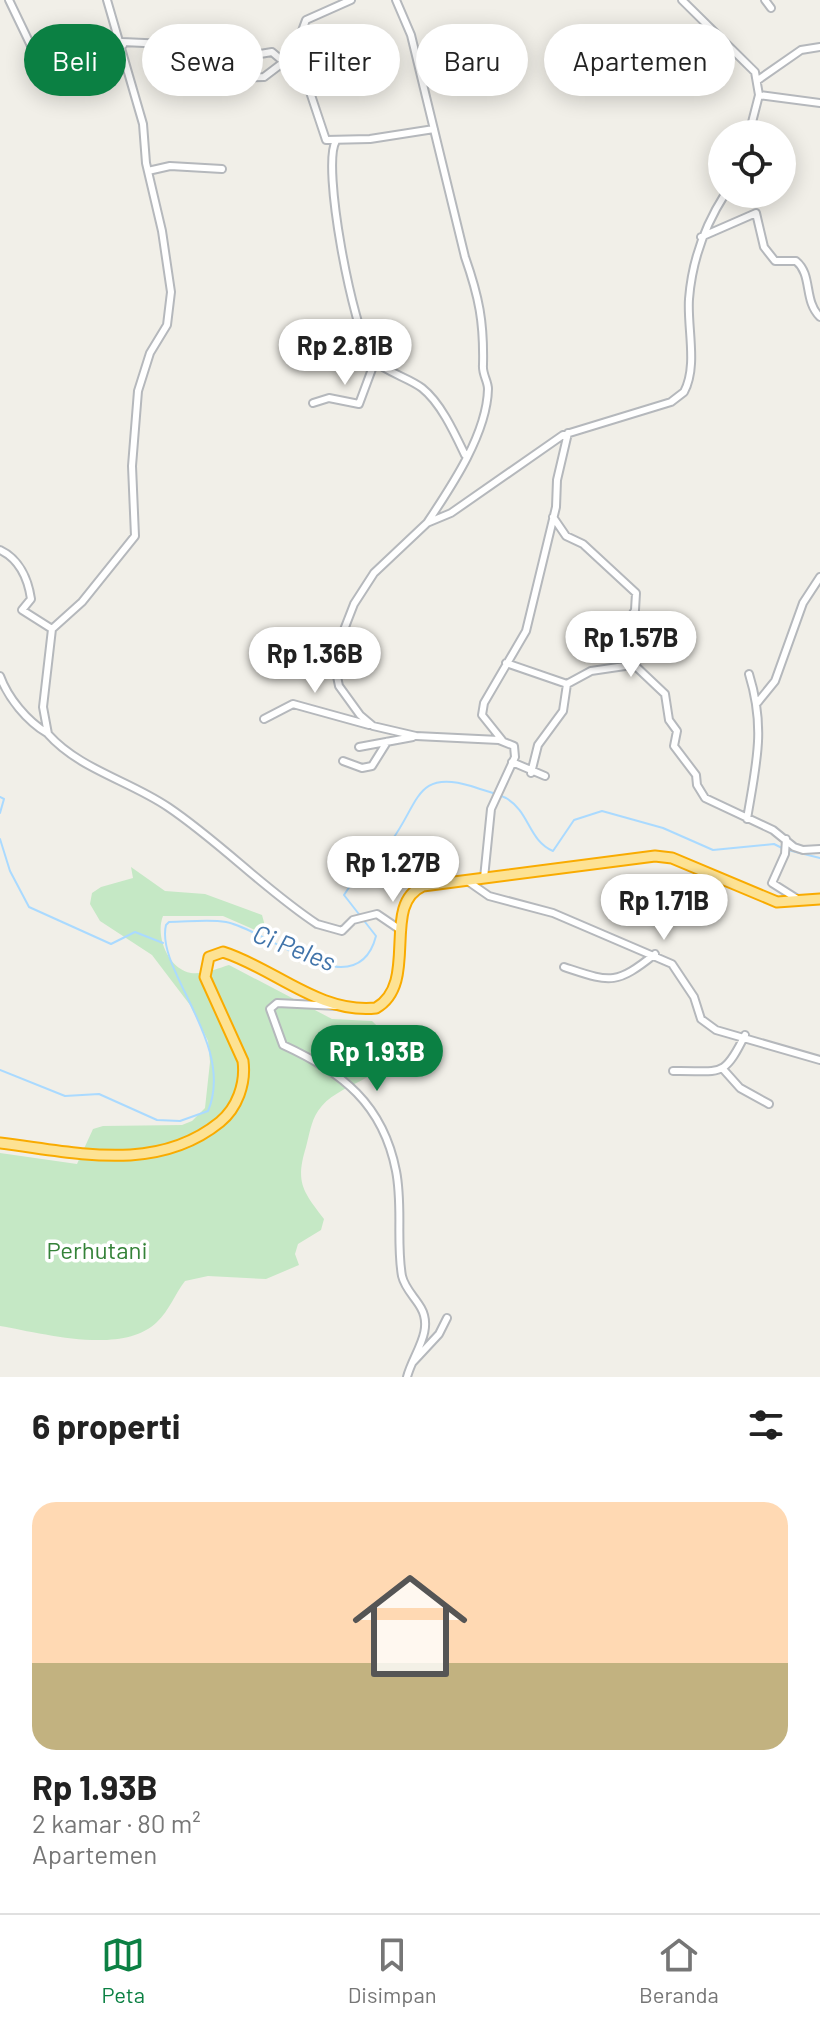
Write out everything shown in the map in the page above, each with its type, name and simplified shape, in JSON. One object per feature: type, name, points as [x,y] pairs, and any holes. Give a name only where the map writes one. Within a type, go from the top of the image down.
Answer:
[{"type":"highway","points":[[0,1143],[92,1155],[160,1152],[191,1142],[229,1114],[236,1103],[244,1066],[205,977],[207,960],[218,952],[244,959],[292,986],[341,1005],[369,1009],[386,1001],[394,983],[404,906],[413,891],[423,886],[655,856],[672,858],[768,899],[802,902],[820,899]]},
{"type":"street","points":[[9,0],[24,31]]},
{"type":"street","points":[[107,0],[115,24]]},
{"type":"street","points":[[304,24],[306,20],[351,0]]},
{"type":"street","points":[[373,726],[360,715],[339,686],[335,667],[340,640],[354,604],[374,573],[427,523],[449,491],[477,436],[488,387],[482,369],[483,316],[465,257],[411,35],[396,0]]},
{"type":"street","points":[[682,0],[750,65],[758,80],[759,95],[753,120]]},
{"type":"street","points":[[765,0],[771,8]]},
{"type":"street","points":[[758,80],[801,50],[820,47]]},
{"type":"street","points":[[48,734],[43,707],[52,629],[82,602],[135,536],[132,466],[138,391],[150,353],[167,325],[171,292],[148,171],[143,124],[126,59]]},
{"type":"street","points":[[759,95],[820,103]]},
{"type":"street","points":[[311,96],[323,138],[336,141],[434,129]]},
{"type":"street","points":[[336,141],[331,173],[342,255],[366,346],[375,361],[429,395],[465,455]]},
{"type":"street","points":[[148,171],[170,166],[222,169]]},
{"type":"street","points":[[427,523],[451,513],[568,433],[671,402],[684,392],[690,367],[689,298],[701,237],[717,208]]},
{"type":"street","points":[[701,237],[756,213],[764,247],[775,261],[796,261],[802,267],[809,300],[820,317]]},
{"type":"street","points":[[313,403],[329,398],[359,404],[375,361]]},
{"type":"street","points":[[502,740],[482,715],[484,703],[526,631],[553,517],[568,433]]},
{"type":"street","points":[[553,517],[566,536],[583,544],[636,593],[635,610],[619,636]]},
{"type":"street","points":[[0,550],[11,556],[27,579],[31,599],[22,610],[52,629]]},
{"type":"street","points":[[758,702],[770,692],[803,603],[820,577]]},
{"type":"street","points":[[506,663],[567,684],[593,670],[625,666],[631,647],[605,625]]},
{"type":"street","points":[[628,659],[666,695],[669,720],[677,731],[674,746],[696,775],[697,785],[705,798],[747,819],[786,845],[803,850],[820,849]]},
{"type":"street","points":[[747,819],[759,764],[758,702],[749,674]]},
{"type":"street","points":[[0,676],[6,691],[36,727],[97,771],[134,786],[170,808],[317,924],[342,931],[353,920],[372,915],[384,916],[402,931]]},
{"type":"street","points":[[531,773],[538,745],[564,708],[567,684]]},
{"type":"street","points":[[264,719],[293,704],[416,736],[502,740],[514,746],[512,762],[497,798],[486,838],[488,878],[475,889]]},
{"type":"street","points":[[359,747],[416,736]]},
{"type":"street","points":[[343,761],[362,768],[372,766],[387,742]]},
{"type":"street","points":[[512,762],[531,773],[545,776]]},
{"type":"street","points":[[786,845],[772,883],[802,902]]},
{"type":"street","points":[[466,880],[489,896],[553,913],[611,940],[655,954],[672,964],[681,973],[704,1023],[716,1030],[745,1035],[820,1060]]},
{"type":"street","points":[[564,967],[611,981],[628,976],[655,954]]},
{"type":"street","points":[[341,1005],[315,1007],[277,1003],[270,1009],[283,1045],[316,1060],[354,1087],[382,1124],[396,1172],[402,1275],[424,1311],[426,1325],[407,1377]]},
{"type":"street","points":[[673,1071],[723,1069],[730,1065],[745,1035]]},
{"type":"street","points":[[723,1069],[740,1088],[769,1104]]},
{"type":"street","points":[[410,1364],[439,1334],[447,1318]]},
{"type":"green space","name":"Perhutani","points":[[131,867],[165,891],[205,894],[262,915],[265,926],[255,930],[223,916],[163,916],[162,942],[170,958],[183,970],[200,973],[229,965],[332,1019],[372,1021],[396,1044],[391,1057],[382,1066],[326,1101],[314,1119],[301,1178],[306,1193],[324,1219],[321,1230],[298,1244],[295,1254],[299,1265],[266,1279],[208,1276],[185,1281],[157,1322],[142,1332],[124,1338],[59,1337],[0,1326],[0,1153],[77,1164],[93,1129],[103,1126],[182,1125],[192,1121],[205,1108],[210,1062],[208,1041],[190,1005],[152,955],[100,921],[90,904],[92,893],[101,887],[133,878]]},
{"type":"waterway","name":"Ci Peles","points":[[0,1070],[65,1096],[99,1094],[157,1120],[180,1121],[208,1111],[214,1086],[212,1060],[172,964],[166,943],[166,925],[169,922],[226,922],[309,959],[331,966],[350,966],[366,957],[376,936],[344,895],[392,840],[421,793],[439,782],[471,786],[506,798],[520,811],[538,840],[553,851],[574,820],[602,811],[663,828],[713,850],[774,844],[782,848]]},
{"type":"waterway","points":[[0,797],[4,799],[0,813]]},
{"type":"waterway","points":[[0,839],[10,871],[29,907],[111,944],[135,932],[163,943]]},
{"type":"waterway","name":"Ci Peles","points":[[788,850],[820,858]]}]
